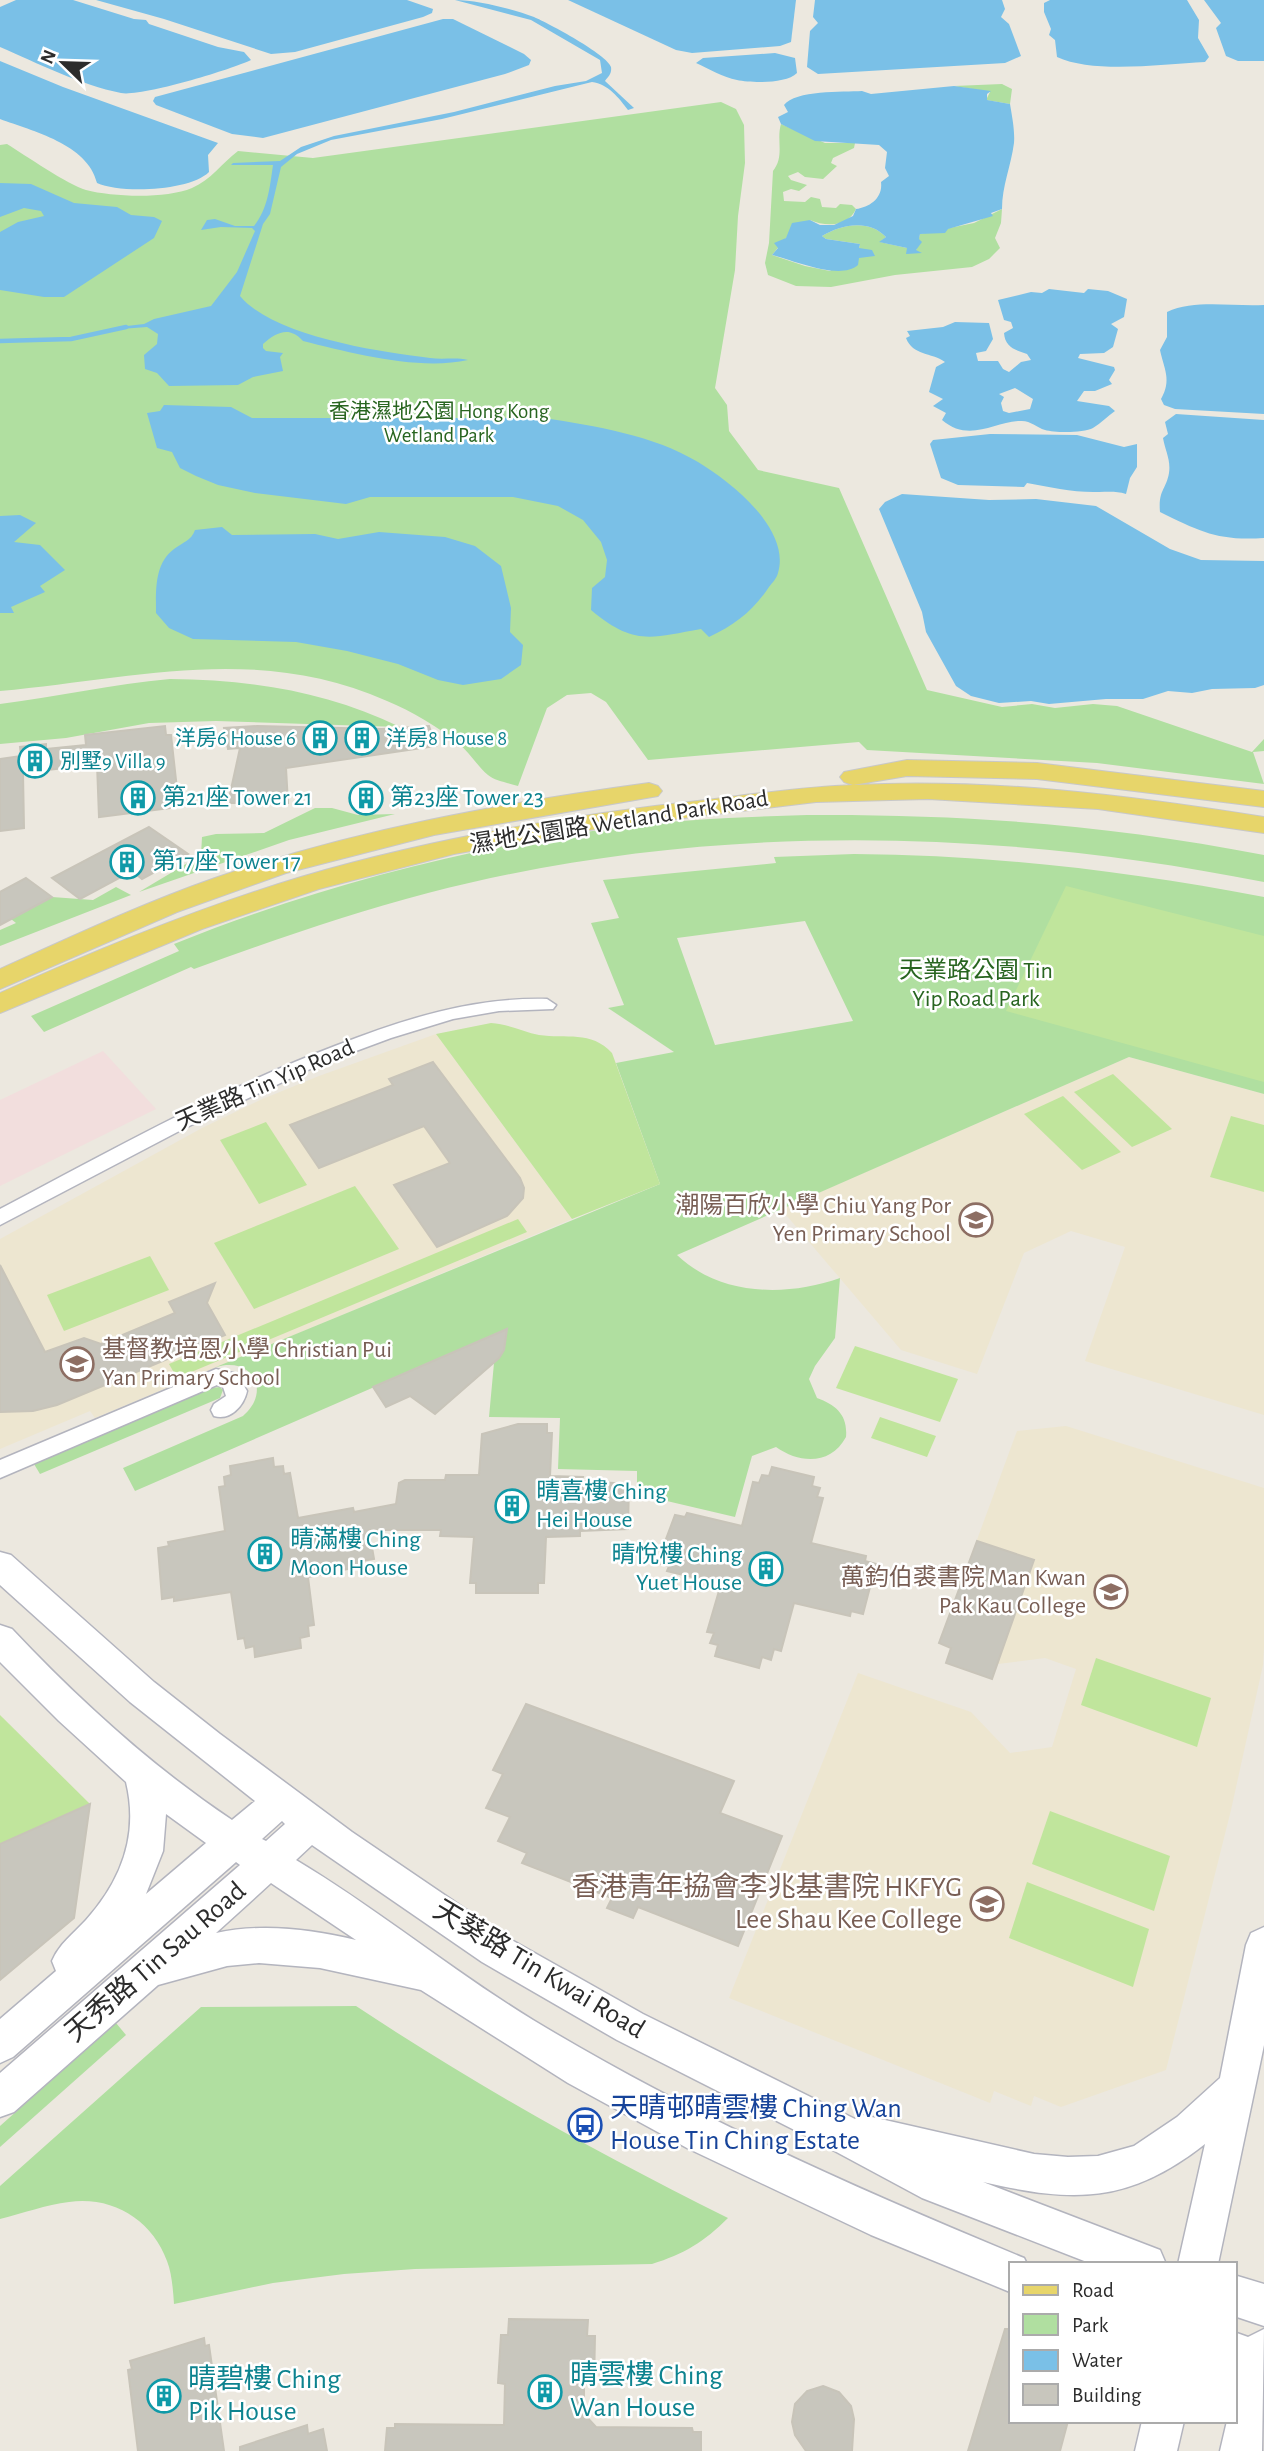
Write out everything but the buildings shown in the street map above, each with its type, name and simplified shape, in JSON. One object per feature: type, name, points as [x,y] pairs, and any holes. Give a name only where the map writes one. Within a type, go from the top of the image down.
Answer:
[{"type":"main road","points":[[853,777],[906,768],[1037,771],[1264,799]]},
{"type":"main road","name":"濕地公園路 Wetland Park Road","points":[[0,980],[159,909],[237,880],[362,844],[488,816],[604,797],[720,784],[853,777],[978,787],[1124,804],[1264,825]]},
{"type":"main road","name":"濕地公園路 Wetland Park Road","points":[[0,1004],[108,957],[216,915],[360,869],[555,827],[831,794],[978,787],[1125,791],[1264,813]]},
{"type":"main road","points":[[709,807],[1024,813],[1135,824],[1264,845]]},
{"type":"street","name":"天業路 Tin Yip Road","points":[[0,1218],[185,1118],[344,1049],[456,1011],[501,1004],[547,1005]]},
{"type":"street","points":[[0,1469],[216,1377],[230,1380],[237,1391],[235,1400],[221,1410]]},
{"type":"street","name":"天葵路 Tin Kwai Road","points":[[0,1564],[142,1692],[296,1812],[495,1950],[630,2027],[830,2127],[936,2184],[1141,2262]]},
{"type":"street","points":[[0,1639],[79,1717],[165,1793],[234,1842],[347,1912],[433,1977],[523,2035],[681,2123],[800,2184],[920,2238],[1009,2272]]},
{"type":"street","points":[[0,2029],[26,1998],[104,1927],[135,1882],[147,1847],[150,1823],[148,1796],[141,1771]]},
{"type":"street","name":"天秀路 Tin Sau Road","points":[[0,2045],[234,1842],[296,1812]]},
{"type":"street","name":"天秀路 Tin Sau Road","points":[[0,2098],[269,1863],[296,1812]]},
{"type":"street","points":[[143,1973],[189,1955],[247,1945],[276,1944],[330,1951],[433,1977]]},
{"type":"street","points":[[1198,2262],[1237,2088],[1264,1945]]},
{"type":"street","points":[[830,2127],[1023,2172],[1062,2178],[1084,2177],[1113,2174],[1136,2167],[1162,2154],[1186,2138],[1237,2088]]},
{"type":"street","points":[[1236,2296],[1264,2305]]},
{"type":"street","points":[[1241,2451],[1256,2357]]},
{"type":"street","points":[[1156,2451],[1163,2423]]},
{"type":"shaded area","points":[[436,1034],[572,1219],[95,1418],[90,1411],[0,1449],[0,1239],[202,1128],[260,1100]]},
{"type":"shaded area","points":[[103,1051],[156,1109],[0,1186],[0,1100]]},
{"type":"shaded area","name":"潮陽百欣小學 Chiu Yang Por Yen Primary School","points":[[1129,1057],[1264,1094],[1264,1415],[1085,1361],[1125,1247],[1071,1231],[1024,1253],[977,1374],[901,1350],[781,1209]]},
{"type":"shaded area","name":"香港青年拹會李兆基書院 HKFYG Lee Shau Kee College","points":[[1066,1426],[1264,1488],[1263,1665],[1231,1810],[1166,2070],[1061,2107],[1034,2096],[1031,2106],[994,2091],[990,2103],[729,1998],[858,1673],[971,1712],[1010,1753],[1052,1747],[1076,1669],[1045,1658],[998,1664],[992,1679],[946,1663],[951,1648],[939,1643],[1017,1431]]},
{"type":"green space","points":[[1002,84],[1012,89],[1010,104],[986,100],[990,92],[954,86]]},
{"type":"green space","name":"香港濕地公園 Hong Kong Wetland Park","points":[[721,102],[736,109],[744,125],[745,163],[735,270],[715,388],[727,405],[729,431],[758,470],[839,488],[927,690],[1002,707],[1032,704],[1055,708],[1093,704],[1117,706],[1252,752],[1264,739],[1264,751],[1253,752],[1264,784],[1097,763],[867,750],[859,742],[648,760],[606,702],[591,693],[567,695],[547,708],[518,786],[491,777],[459,744],[406,710],[338,683],[290,673],[242,669],[194,670],[0,691],[0,145],[7,144],[86,190],[110,194],[154,195],[181,192],[199,185],[238,151],[313,158]]},
{"type":"green space","points":[[781,124],[825,143],[855,143],[854,148],[833,158],[831,163],[837,166],[823,179],[805,177],[798,172],[788,176],[791,180],[807,185],[799,191],[791,189],[783,192],[784,201],[805,202],[811,197],[820,199],[822,207],[836,208],[840,204],[852,205],[856,209],[848,219],[836,224],[810,220],[786,238],[772,255],[830,271],[859,248],[860,244],[826,239],[822,236],[838,229],[855,225],[872,228],[886,237],[880,242],[916,250],[920,234],[974,223],[1002,209],[1001,223],[995,238],[1000,248],[989,259],[972,267],[895,275],[831,287],[796,286],[768,275],[765,263],[769,243],[773,171],[779,160]]},
{"type":"green space","points":[[170,679],[230,682],[288,690],[344,704],[400,727],[216,721],[149,723],[66,738],[0,744],[0,704]]},
{"type":"green space","points":[[315,808],[332,808],[358,815],[395,814],[289,840],[139,892],[201,855],[202,837],[264,833]]},
{"type":"green space","points":[[807,815],[980,819],[1150,836],[1264,855],[1264,882],[1160,864],[1055,851],[950,843],[845,840],[740,844],[635,854],[531,870],[428,893],[369,910],[194,969],[191,967],[44,1032],[31,1016],[179,951],[174,944],[283,904],[394,871],[507,846],[621,827],[691,820]]},
{"type":"green space","name":"天業路公園 Tin Yip Road Park","points":[[854,854],[1009,861],[1162,879],[1264,897],[1264,1094],[1129,1057],[677,1255],[694,1269],[713,1279],[754,1289],[798,1288],[840,1278],[835,1338],[809,1379],[817,1398],[830,1404],[843,1417],[846,1437],[840,1446],[824,1457],[795,1457],[776,1447],[752,1456],[735,1517],[637,1494],[637,1471],[558,1469],[560,1418],[489,1417],[494,1363],[504,1350],[501,1332],[135,1491],[123,1468],[243,1416],[252,1406],[257,1387],[248,1371],[239,1366],[216,1367],[660,1184],[616,1063],[674,1052],[608,1008],[624,1005],[591,923],[619,918],[603,880],[776,863],[774,857]],"holes":[[[805,921],[853,1021],[715,1045],[677,938]]]},
{"type":"green space","points":[[1066,886],[1264,936],[1264,1082],[1006,1011]]},
{"type":"green space","points":[[116,887],[131,895],[0,946],[0,930],[16,923],[11,919],[52,897],[93,900]]},
{"type":"green space","points":[[491,1023],[539,1035],[587,1038],[612,1053],[660,1184],[572,1219],[436,1034]]},
{"type":"green space","points":[[1113,1074],[1172,1129],[1132,1147],[1074,1092]]},
{"type":"green space","points":[[1063,1096],[1121,1152],[1082,1170],[1024,1114]]},
{"type":"green space","points":[[1231,1116],[1264,1125],[1264,1192],[1210,1177]]},
{"type":"green space","points":[[266,1122],[307,1185],[259,1204],[220,1140]]},
{"type":"green space","points":[[355,1186],[399,1249],[254,1309],[214,1243]]},
{"type":"green space","points":[[518,1219],[527,1232],[177,1378],[169,1364]]},
{"type":"green space","points":[[150,1256],[169,1290],[64,1331],[47,1295]]},
{"type":"green space","points":[[855,1346],[958,1379],[940,1422],[836,1388]]},
{"type":"green space","points":[[220,1387],[223,1390],[220,1398],[40,1474],[34,1464],[211,1388]]},
{"type":"green space","points":[[880,1417],[936,1436],[927,1457],[871,1438]]},
{"type":"green space","points":[[1096,1658],[1211,1698],[1197,1747],[1081,1705]]},
{"type":"green space","points":[[0,1715],[90,1804],[0,1844]]},
{"type":"green space","points":[[1050,1811],[1170,1856],[1154,1911],[1032,1864]]},
{"type":"green space","points":[[1027,1882],[1149,1929],[1133,1987],[1009,1938]]},
{"type":"green space","points":[[356,2006],[538,2118],[728,2218],[693,2246],[652,2264],[415,2269],[344,2274],[273,2283],[174,2304],[170,2271],[160,2246],[141,2223],[115,2207],[85,2201],[69,2202],[0,2219],[0,2186],[201,2007]]},
{"type":"green space","points":[[116,2023],[126,2035],[0,2147],[0,2126]]},
{"type":"water","points":[[16,0],[73,0],[134,19],[146,20],[149,24],[218,47],[244,52],[251,60],[165,87],[121,93],[90,85],[0,47],[0,7]]},
{"type":"water","points":[[96,0],[407,0],[433,9],[432,13],[423,17],[295,52],[271,54]]},
{"type":"water","points":[[455,0],[484,3],[525,14],[577,40],[607,62],[611,72],[605,81],[634,108],[628,110],[608,89],[592,82],[442,119],[331,140],[297,154],[281,167],[270,214],[263,224],[240,296],[276,322],[328,340],[435,359],[468,360],[428,363],[385,359],[303,341],[293,333],[283,332],[263,344],[263,348],[266,351],[283,353],[280,357],[283,371],[253,377],[238,385],[169,386],[157,373],[145,369],[144,355],[157,344],[158,334],[147,327],[118,327],[144,324],[154,319],[211,306],[237,272],[255,231],[252,228],[221,227],[201,230],[207,220],[215,219],[235,226],[254,226],[259,219],[268,197],[273,165],[231,165],[233,163],[280,161],[301,147],[334,136],[454,112],[555,86],[586,81],[602,73],[600,60],[531,20]]},
{"type":"water","points":[[568,0],[796,0],[791,42],[780,46],[692,53],[676,50]]},
{"type":"water","points":[[815,0],[1002,0],[1005,9],[1001,17],[1009,24],[1021,56],[1005,63],[818,74],[807,67],[810,31],[818,23],[813,17]]},
{"type":"water","points":[[1050,0],[1187,0],[1199,20],[1198,38],[1209,57],[1205,62],[1109,67],[1057,57],[1055,40],[1049,35],[1051,29],[1044,12],[1044,3]]},
{"type":"water","points":[[1204,0],[1264,0],[1264,61],[1238,61],[1226,56],[1216,28],[1221,23]]},
{"type":"water","points":[[443,19],[453,19],[524,54],[531,60],[529,65],[505,74],[263,138],[232,134],[156,105],[153,101],[155,97]]},
{"type":"water","points":[[775,53],[795,58],[797,73],[777,81],[743,81],[696,63],[703,58]]},
{"type":"water","points":[[0,61],[63,87],[218,143],[208,155],[209,172],[187,183],[155,189],[122,189],[97,183],[83,158],[71,149],[42,134],[0,119]]},
{"type":"water","points":[[954,86],[991,91],[987,94],[987,100],[1010,104],[1014,143],[1002,209],[991,213],[993,216],[948,229],[945,233],[920,234],[919,239],[922,242],[916,250],[922,253],[906,254],[907,248],[879,242],[886,237],[872,228],[855,225],[838,229],[822,236],[826,239],[860,244],[859,248],[872,250],[875,256],[859,258],[858,265],[840,271],[804,265],[772,255],[778,248],[774,243],[786,238],[792,223],[810,220],[820,225],[834,225],[853,216],[856,209],[875,201],[880,193],[881,182],[889,176],[885,168],[887,152],[879,145],[815,141],[781,124],[778,117],[788,112],[784,105],[790,100],[809,94],[862,91],[871,94]]},
{"type":"water","points":[[0,183],[31,184],[74,203],[117,207],[131,215],[154,217],[162,221],[154,238],[64,297],[44,297],[0,290],[0,232],[18,222],[44,216],[41,211],[24,208],[0,217]]},
{"type":"water","points":[[1049,289],[1084,293],[1088,289],[1108,291],[1127,299],[1124,317],[1111,324],[1118,329],[1113,347],[1104,353],[1080,354],[1078,358],[1114,367],[1115,370],[1109,380],[1112,384],[1095,391],[1084,391],[1077,401],[1109,406],[1115,411],[1093,428],[1069,432],[1045,430],[1024,421],[972,431],[952,427],[942,420],[946,413],[933,406],[943,399],[929,392],[936,367],[945,362],[913,348],[906,338],[910,336],[907,331],[943,327],[955,322],[989,323],[993,339],[986,351],[976,353],[978,361],[998,361],[1003,369],[1009,372],[1021,362],[1031,360],[1027,354],[1006,342],[1004,333],[1013,328],[1011,322],[1004,320],[998,300],[1031,292],[1042,293]],"holes":[[[1015,388],[1033,399],[1030,409],[1009,413],[1003,411],[1001,403],[1004,397],[999,394]]]},
{"type":"water","points":[[1202,305],[1264,305],[1264,414],[1175,409],[1164,405],[1161,399],[1167,380],[1160,350],[1167,337],[1167,312]]},
{"type":"water","points":[[164,405],[231,407],[252,418],[544,418],[643,438],[698,462],[741,494],[755,508],[776,540],[780,556],[778,573],[750,610],[727,628],[709,637],[701,629],[655,636],[631,634],[606,622],[591,610],[592,588],[605,577],[607,560],[601,542],[583,520],[558,506],[513,497],[370,497],[346,504],[255,493],[218,485],[180,468],[172,452],[157,448],[147,413],[160,411]]},
{"type":"water","points":[[1176,414],[1264,420],[1264,538],[1234,538],[1210,534],[1160,512],[1161,494],[1168,479],[1169,468],[1163,438],[1168,434],[1165,422]]},
{"type":"water","points":[[990,434],[1077,435],[1124,447],[1137,444],[1137,467],[1130,478],[1126,494],[1072,491],[1027,483],[1024,487],[958,485],[941,478],[930,444],[933,440]]},
{"type":"water","points":[[902,494],[989,500],[1036,499],[1096,506],[1170,549],[1201,560],[1264,561],[1264,685],[1192,693],[1168,691],[1143,699],[1049,704],[1031,701],[999,703],[971,696],[956,686],[926,632],[922,612],[879,509],[885,502]]},
{"type":"water","points":[[20,515],[36,523],[14,542],[40,545],[65,570],[40,586],[45,592],[11,607],[14,613],[0,613],[0,516]]},
{"type":"water","points":[[222,527],[232,535],[315,534],[338,539],[379,532],[445,537],[475,546],[501,566],[511,608],[510,632],[523,645],[521,665],[501,679],[463,685],[438,680],[398,664],[347,651],[296,642],[193,639],[169,628],[156,613],[158,578],[163,562],[167,555],[189,539],[195,530]]},
{"type":"waterway","points":[[0,341],[71,339],[126,327]]},
{"type":"place","name":"洋房6 House 6","points":[[320,738]]},
{"type":"place","name":"洋房8 House 8","points":[[362,738]]},
{"type":"place","name":"別墅9 Villa 9","points":[[35,761]]},
{"type":"place","name":"第21座 Tower 21","points":[[138,798]]},
{"type":"place","name":"第23座 Tower 23","points":[[366,798]]},
{"type":"place","name":"第17座 Tower 17","points":[[127,862]]},
{"type":"place","name":"潮陽百欣小學 Chiu Yang Por Yen Primary School","points":[[976,1220]]},
{"type":"place","name":"基督教培恩小學 Christian Pui Yan Primary School","points":[[77,1364]]},
{"type":"place","name":"晴喜樓 Ching Hei House","points":[[512,1506]]},
{"type":"place","name":"晴滿樓 Ching Moon House","points":[[265,1554]]},
{"type":"place","name":"晴悅樓 Ching Yuet House","points":[[766,1569]]},
{"type":"place","name":"萬鈞伯裘書院 Man Kwan Pak Kau College","points":[[1111,1592]]},
{"type":"place","name":"香港青年拹會李兆基書院 HKFYG Lee Shau Kee College","points":[[987,1904]]},
{"type":"place","name":"天晴邨晴雲樓 Ching Wan House Tin Ching Estate","points":[[585,2125]]},
{"type":"place","name":"晴雲樓 Ching Wan House","points":[[545,2392]]},
{"type":"place","name":"晴碧樓 Ching Pik House","points":[[164,2396]]}]
